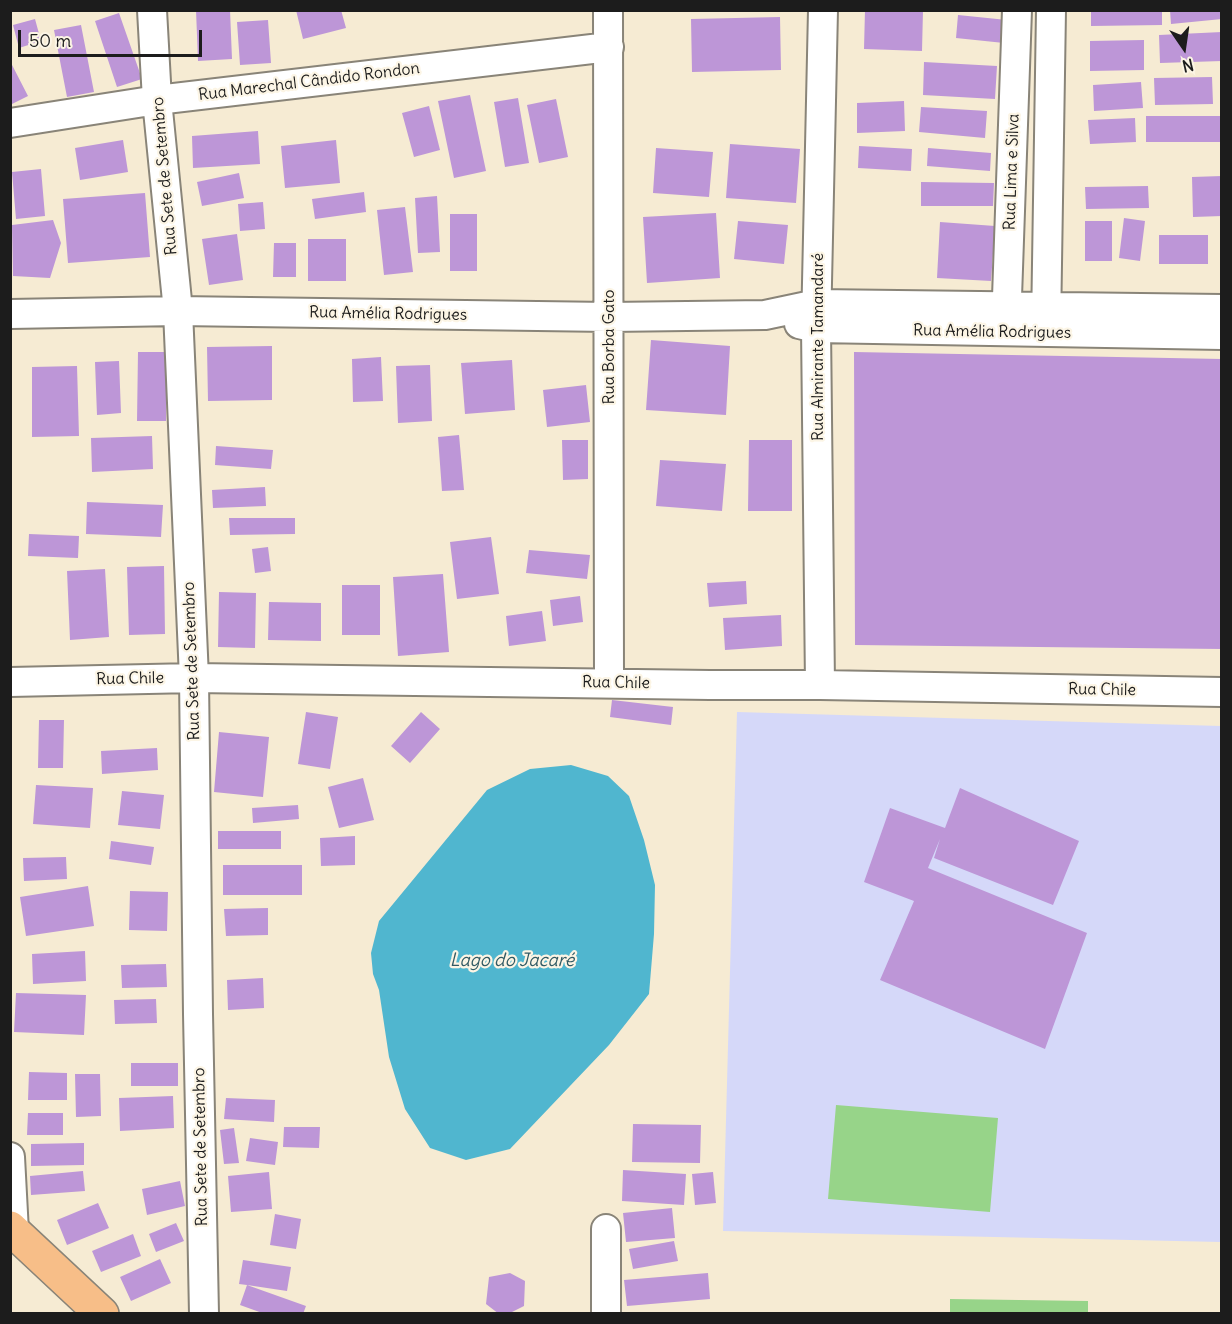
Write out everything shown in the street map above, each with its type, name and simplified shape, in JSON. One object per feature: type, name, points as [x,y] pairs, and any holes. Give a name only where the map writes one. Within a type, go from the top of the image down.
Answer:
[{"type":"main road","points":[[12,1230],[102,1314]]},
{"type":"street","name":"Rua Sete de Setembro","points":[[152,10],[178,311],[194,678],[204,1314]]},
{"type":"street","name":"Rua Borba Gato","points":[[608,10],[609,683]]},
{"type":"street","name":"Rua Almirante Tamandaré","points":[[820,684],[816,316],[823,10]]},
{"type":"street","name":"Rua Lima e Silva","points":[[1007,320],[1017,10]]},
{"type":"street","points":[[1047,320],[1052,10]]},
{"type":"street","name":"Rua Marechal Cândido Rondon","points":[[10,123],[158,100],[609,47]]},
{"type":"street","name":"Rua Amélia Rodrigues","points":[[10,314],[178,311],[609,317],[765,315],[1047,320],[1221,309]]},
{"type":"street","name":"Rua Amélia Rodrigues","points":[[1047,320],[1221,335]]},
{"type":"street","name":"Rua Chile","points":[[10,682],[194,678],[710,685],[820,684],[1221,692]]},
{"type":"street","points":[[10,1157],[12,1230]]},
{"type":"street","points":[[606,1229],[606,1314]]},
{"type":"shaded area","points":[[737,712],[1221,726],[1221,1242],[723,1231]]},
{"type":"green space","points":[[836,1105],[998,1118],[990,1212],[828,1199]]},
{"type":"green space","points":[[950,1299],[1088,1301],[1088,1313],[950,1313]]},
{"type":"water","name":"Lago do Jacaré","points":[[571,765],[608,776],[629,796],[644,840],[655,885],[649,994],[609,1045],[510,1149],[466,1160],[430,1148],[405,1109],[389,1057],[379,990],[373,974],[371,953],[379,921],[487,790],[530,769]]},
{"type":"building","points":[[196,10],[230,10],[232,59],[198,61]]},
{"type":"building","points":[[296,10],[341,10],[346,28],[303,39]]},
{"type":"building","points":[[865,10],[923,10],[922,51],[864,49]]},
{"type":"building","points":[[1091,10],[1162,10],[1162,25],[1091,26]]},
{"type":"building","points":[[1170,10],[1222,10],[1222,19],[1171,24]]},
{"type":"building","points":[[119,13],[142,79],[117,87],[95,21]]},
{"type":"building","points":[[958,15],[1007,20],[1004,43],[956,38]]},
{"type":"building","points":[[780,17],[781,70],[692,72],[691,19]]},
{"type":"building","points":[[35,19],[41,41],[19,48],[13,25]]},
{"type":"building","points":[[268,20],[271,63],[240,65],[237,22]]},
{"type":"building","points":[[81,25],[94,92],[67,97],[54,30]]},
{"type":"building","points":[[1222,32],[1222,61],[1160,63],[1159,35]]},
{"type":"building","points":[[1144,40],[1144,70],[1090,71],[1090,41]]},
{"type":"building","points":[[10,61],[28,96],[10,105]]},
{"type":"building","points":[[924,62],[997,66],[995,99],[923,95]]},
{"type":"building","points":[[1212,77],[1213,104],[1155,105],[1154,78]]},
{"type":"building","points":[[1141,82],[1143,108],[1094,111],[1093,85]]},
{"type":"building","points":[[470,95],[486,171],[454,178],[438,101]]},
{"type":"building","points":[[518,98],[529,163],[505,167],[494,102]]},
{"type":"building","points":[[556,99],[568,157],[539,163],[527,105]]},
{"type":"building","points":[[904,101],[905,131],[857,133],[857,103]]},
{"type":"building","points":[[429,106],[440,150],[414,157],[402,113]]},
{"type":"building","points":[[921,107],[987,111],[985,138],[919,132]]},
{"type":"building","points":[[1146,116],[1222,116],[1222,142],[1146,142]]},
{"type":"building","points":[[1135,118],[1136,142],[1090,144],[1088,120]]},
{"type":"building","points":[[258,131],[260,164],[193,168],[192,136]]},
{"type":"building","points":[[123,140],[128,172],[80,180],[75,148]]},
{"type":"building","points":[[336,140],[340,183],[285,188],[281,146]]},
{"type":"building","points":[[730,144],[800,149],[796,203],[726,198]]},
{"type":"building","points":[[859,146],[912,149],[911,171],[858,168]]},
{"type":"building","points":[[656,148],[713,152],[709,197],[653,193]]},
{"type":"building","points":[[928,148],[991,153],[990,171],[927,166]]},
{"type":"building","points":[[41,169],[45,216],[16,219],[12,172]]},
{"type":"building","points":[[239,173],[244,198],[202,206],[197,182]]},
{"type":"building","points":[[1222,176],[1222,216],[1193,217],[1192,177]]},
{"type":"building","points":[[921,182],[994,183],[993,206],[921,206]]},
{"type":"building","points":[[1148,186],[1149,208],[1086,209],[1085,187]]},
{"type":"building","points":[[364,192],[366,212],[315,219],[312,199]]},
{"type":"building","points":[[145,193],[150,257],[68,263],[63,199]]},
{"type":"building","points":[[437,196],[440,252],[418,253],[415,198]]},
{"type":"building","points":[[263,202],[265,229],[240,231],[238,204]]},
{"type":"building","points":[[405,207],[413,272],[384,275],[377,210]]},
{"type":"building","points":[[716,213],[720,278],[647,283],[643,217]]},
{"type":"building","points":[[450,214],[477,214],[477,271],[450,271]]},
{"type":"building","points":[[1124,218],[1145,221],[1140,261],[1119,258]]},
{"type":"building","points":[[53,220],[61,243],[50,278],[13,276],[12,225]]},
{"type":"building","points":[[738,221],[788,225],[784,264],[734,259]]},
{"type":"building","points":[[1085,221],[1112,221],[1112,261],[1085,261]]},
{"type":"building","points":[[940,222],[995,226],[991,281],[937,278]]},
{"type":"building","points":[[237,234],[243,280],[209,285],[202,239]]},
{"type":"building","points":[[1159,235],[1208,235],[1208,264],[1159,264]]},
{"type":"building","points":[[308,239],[346,239],[346,281],[308,281]]},
{"type":"building","points":[[274,243],[296,243],[296,277],[273,277]]},
{"type":"building","points":[[651,340],[730,346],[726,415],[646,410]]},
{"type":"building","points":[[272,346],[272,400],[208,401],[207,347]]},
{"type":"building","points":[[138,352],[167,352],[166,421],[137,421]]},
{"type":"building","points":[[854,352],[1222,359],[1222,649],[855,645]]},
{"type":"building","points":[[381,357],[383,401],[353,402],[352,359]]},
{"type":"building","points":[[512,360],[515,410],[465,414],[461,363]]},
{"type":"building","points":[[119,361],[121,413],[97,415],[95,362]]},
{"type":"building","points":[[430,365],[432,421],[398,423],[396,366]]},
{"type":"building","points":[[77,366],[79,436],[32,437],[32,367]]},
{"type":"building","points":[[586,385],[590,422],[547,427],[543,390]]},
{"type":"building","points":[[459,435],[464,490],[442,491],[438,437]]},
{"type":"building","points":[[152,436],[153,469],[92,472],[91,438]]},
{"type":"building","points":[[562,440],[588,440],[588,479],[563,480]]},
{"type":"building","points":[[749,440],[792,440],[792,511],[748,511]]},
{"type":"building","points":[[216,446],[273,450],[271,469],[215,465]]},
{"type":"building","points":[[660,460],[726,464],[722,511],[656,506]]},
{"type":"building","points":[[265,487],[266,506],[213,508],[212,490]]},
{"type":"building","points":[[87,502],[163,505],[161,537],[86,534]]},
{"type":"building","points":[[229,518],[295,518],[295,534],[230,535]]},
{"type":"building","points":[[29,534],[79,536],[78,558],[28,556]]},
{"type":"building","points":[[491,537],[499,594],[457,599],[450,542]]},
{"type":"building","points":[[268,547],[271,571],[255,573],[252,549]]},
{"type":"building","points":[[529,550],[590,555],[587,579],[526,573]]},
{"type":"building","points":[[164,566],[165,634],[129,635],[127,567]]},
{"type":"building","points":[[105,569],[109,637],[70,640],[67,571]]},
{"type":"building","points":[[443,574],[449,652],[398,656],[393,577]]},
{"type":"building","points":[[746,581],[747,604],[709,607],[707,583]]},
{"type":"building","points":[[342,585],[380,585],[380,635],[342,635]]},
{"type":"building","points":[[219,592],[256,593],[255,648],[218,647]]},
{"type":"building","points":[[580,596],[583,622],[553,626],[550,600]]},
{"type":"building","points":[[269,602],[321,603],[321,641],[268,640]]},
{"type":"building","points":[[542,611],[546,641],[509,646],[506,616]]},
{"type":"building","points":[[781,615],[782,646],[725,650],[723,618]]},
{"type":"building","points":[[612,700],[673,707],[671,725],[610,717]]},
{"type":"building","points":[[306,712],[338,717],[330,769],[298,764]]},
{"type":"building","points":[[421,712],[440,729],[410,763],[391,746]]},
{"type":"building","points":[[39,720],[64,720],[63,768],[38,768]]},
{"type":"building","points":[[219,732],[269,737],[263,797],[214,792]]},
{"type":"building","points":[[157,748],[158,770],[102,774],[101,751]]},
{"type":"building","points":[[363,778],[374,820],[339,828],[328,787]]},
{"type":"building","points":[[36,785],[93,788],[90,828],[33,824]]},
{"type":"building","points":[[960,788],[1079,841],[1053,905],[934,858],[940,839],[928,868],[1087,933],[1045,1049],[880,980],[914,901],[864,882],[890,808],[945,828]]},
{"type":"building","points":[[122,791],[164,795],[160,829],[118,825]]},
{"type":"building","points":[[298,805],[299,819],[253,823],[252,808]]},
{"type":"building","points":[[218,831],[281,831],[281,849],[218,849]]},
{"type":"building","points":[[355,836],[355,865],[321,866],[320,838]]},
{"type":"building","points":[[111,841],[154,847],[151,865],[109,859]]},
{"type":"building","points":[[66,857],[67,879],[24,881],[23,858]]},
{"type":"building","points":[[223,865],[302,865],[302,895],[223,895]]},
{"type":"building","points":[[88,886],[94,926],[26,936],[20,897]]},
{"type":"building","points":[[130,891],[168,892],[167,931],[129,930]]},
{"type":"building","points":[[268,908],[268,935],[226,936],[224,909]]},
{"type":"building","points":[[85,951],[86,981],[33,984],[32,954]]},
{"type":"building","points":[[166,964],[167,987],[122,988],[121,965]]},
{"type":"building","points":[[263,978],[264,1008],[228,1010],[227,980]]},
{"type":"building","points":[[16,993],[86,995],[84,1035],[14,1032]]},
{"type":"building","points":[[156,999],[157,1023],[115,1024],[114,1000]]},
{"type":"building","points":[[131,1063],[178,1063],[178,1086],[131,1086]]},
{"type":"building","points":[[29,1072],[67,1073],[67,1100],[28,1100]]},
{"type":"building","points":[[75,1074],[100,1074],[101,1116],[76,1117]]},
{"type":"building","points":[[173,1096],[174,1128],[120,1131],[119,1098]]},
{"type":"building","points":[[226,1098],[275,1100],[274,1122],[224,1119]]},
{"type":"building","points":[[28,1113],[63,1113],[63,1135],[27,1135]]},
{"type":"building","points":[[633,1124],[701,1125],[700,1163],[632,1162]]},
{"type":"building","points":[[284,1127],[320,1127],[319,1148],[283,1147]]},
{"type":"building","points":[[234,1128],[239,1163],[224,1164],[220,1130]]},
{"type":"building","points":[[250,1138],[278,1142],[275,1165],[246,1161]]},
{"type":"building","points":[[84,1143],[84,1165],[31,1166],[31,1144]]},
{"type":"building","points":[[623,1170],[686,1174],[684,1205],[622,1201]]},
{"type":"building","points":[[83,1171],[85,1191],[31,1195],[30,1176]]},
{"type":"building","points":[[269,1172],[272,1209],[231,1212],[228,1176]]},
{"type":"building","points":[[713,1172],[716,1203],[695,1205],[692,1174]]},
{"type":"building","points":[[180,1181],[185,1206],[147,1215],[142,1189]]},
{"type":"building","points":[[98,1203],[109,1228],[67,1245],[57,1220]]},
{"type":"building","points":[[672,1208],[675,1238],[626,1242],[623,1213]]},
{"type":"building","points":[[275,1214],[301,1219],[296,1249],[270,1245]]},
{"type":"building","points":[[176,1223],[184,1241],[156,1252],[149,1234]]},
{"type":"building","points":[[133,1234],[141,1256],[101,1272],[92,1251]]},
{"type":"building","points":[[674,1241],[678,1261],[633,1269],[629,1249]]},
{"type":"building","points":[[160,1259],[171,1283],[131,1301],[120,1277]]},
{"type":"building","points":[[243,1260],[291,1267],[287,1291],[239,1284]]},
{"type":"building","points":[[510,1273],[525,1281],[524,1306],[508,1314],[499,1314],[486,1304],[489,1277]]},
{"type":"building","points":[[708,1273],[710,1299],[627,1306],[624,1280]]},
{"type":"building","points":[[247,1285],[306,1306],[303,1314],[265,1314],[240,1305]]}]
